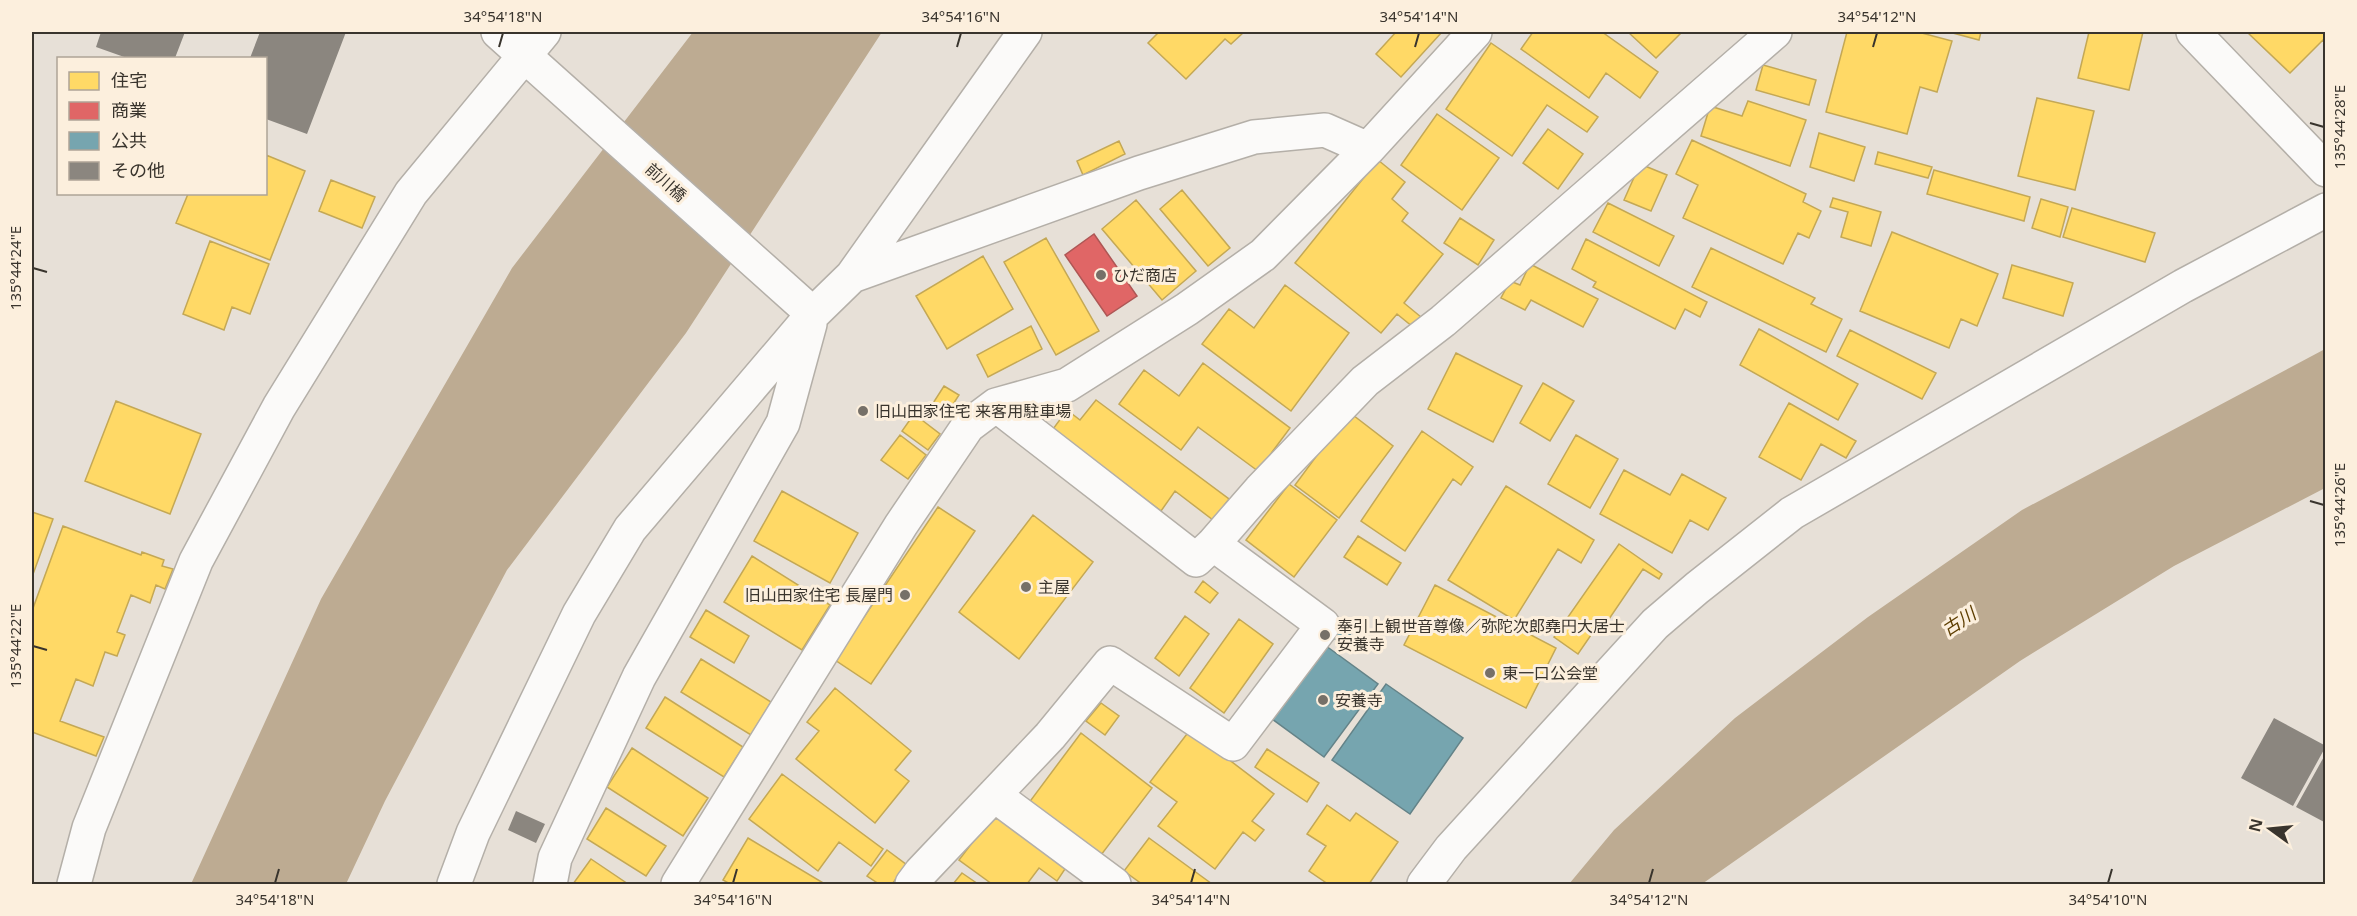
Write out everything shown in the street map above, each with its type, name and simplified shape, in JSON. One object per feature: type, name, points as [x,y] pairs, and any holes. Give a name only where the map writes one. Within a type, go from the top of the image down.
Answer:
[{"type":"street","name":"前川橋","points":[[498,32],[538,53],[784,290],[813,314]]},
{"type":"street","points":[[454,885],[473,833],[579,614],[630,529],[813,314],[852,276],[1025,32]]},
{"type":"street","points":[[689,881],[901,525],[968,426],[996,405],[1067,385],[1187,309],[1263,255],[1368,149],[1475,32]]},
{"type":"street","points":[[2193,32],[2325,170]]},
{"type":"street","points":[[1205,552],[1260,490],[1365,381],[1443,321],[1755,37]]},
{"type":"street","points":[[74,885],[89,828],[196,561],[279,407],[411,193],[538,53]]},
{"type":"street","points":[[852,276],[1139,173],[1254,138],[1325,130],[1368,149]]},
{"type":"street","points":[[1424,885],[1451,848],[1655,624],[1792,513],[2183,286],[2325,210]]},
{"type":"street","points":[[550,885],[555,858],[639,677],[783,423],[813,314]]},
{"type":"street","points":[[912,885],[921,872],[1050,736],[1110,663],[1233,744],[1323,626],[1205,552],[996,405]]},
{"type":"street","points":[[994,795],[1114,885]]},
{"type":"water","points":[[693,32],[882,32],[686,333],[507,570],[385,801],[346,884],[191,884],[321,599],[512,268]]},
{"type":"water","name":"古川","points":[[2325,349],[2325,488],[2174,566],[2020,661],[1702,884],[1569,884],[1614,830],[1735,718],[1868,617],[2022,510]]},
{"type":"building: 住宅","points":[[1159,32],[1244,32],[1231,44],[1225,39],[1186,79],[1148,43]]},
{"type":"building: 住宅","points":[[1396,32],[1442,32],[1401,77],[1376,54]]},
{"type":"building: 住宅","points":[[1533,32],[1602,32],[1658,72],[1640,98],[1606,73],[1589,98],[1521,49]]},
{"type":"building: 住宅","points":[[1628,32],[1682,32],[1656,58]]},
{"type":"building: 住宅","points":[[1847,32],[1918,32],[1952,41],[1937,92],[1920,87],[1907,134],[1826,112]]},
{"type":"building: 住宅","points":[[1949,32],[1981,32],[1979,40]]},
{"type":"building: 住宅","points":[[2089,32],[2143,32],[2129,90],[2078,78]]},
{"type":"building: 住宅","points":[[2247,32],[2326,32],[2326,43],[2323,40],[2290,73]]},
{"type":"building: 住宅","points":[[1491,43],[1598,117],[1587,132],[1547,105],[1512,156],[1446,109]]},
{"type":"building: 住宅","points":[[1763,65],[1816,80],[1809,105],[1756,90]]},
{"type":"building: 住宅","points":[[2037,98],[2094,111],[2075,190],[2018,176]]},
{"type":"building: 住宅","points":[[1748,101],[1806,120],[1790,166],[1701,136],[1710,106],[1742,116]]},
{"type":"building: 住宅","points":[[1437,114],[1499,158],[1462,210],[1401,165]]},
{"type":"building: 住宅","points":[[1548,129],[1583,154],[1558,189],[1523,163]]},
{"type":"building: 住宅","points":[[1819,133],[1865,147],[1854,181],[1810,167]]},
{"type":"building: 住宅","points":[[1692,140],[1806,194],[1803,202],[1821,211],[1809,238],[1798,233],[1783,264],[1683,218],[1698,185],[1676,174]]},
{"type":"building: 住宅","points":[[1119,141],[1125,154],[1083,175],[1077,161]]},
{"type":"building: 住宅","points":[[1878,152],[1932,167],[1928,178],[1875,164]]},
{"type":"building: 住宅","points":[[267,155],[305,171],[270,260],[176,223],[188,195],[267,195]]},
{"type":"building: 住宅","points":[[1378,160],[1405,182],[1392,199],[1408,213],[1402,221],[1443,254],[1404,303],[1421,317],[1413,327],[1397,314],[1381,333],[1295,263]]},
{"type":"building: 住宅","points":[[1640,164],[1667,175],[1651,211],[1624,200]]},
{"type":"building: 住宅","points":[[1934,170],[2030,197],[2024,221],[1927,194]]},
{"type":"building: 住宅","points":[[331,180],[375,197],[362,228],[319,211]]},
{"type":"building: 住宅","points":[[1182,190],[1230,248],[1208,266],[1160,209]]},
{"type":"building: 住宅","points":[[1833,198],[1881,212],[1871,246],[1841,237],[1848,212],[1830,207]]},
{"type":"building: 住宅","points":[[2041,199],[2068,207],[2060,237],[2032,228]]},
{"type":"building: 住宅","points":[[1136,200],[1196,271],[1162,300],[1102,229]]},
{"type":"building: 住宅","points":[[1608,203],[1674,236],[1659,266],[1593,232]]},
{"type":"building: 住宅","points":[[2072,208],[2155,233],[2145,262],[2063,237]]},
{"type":"building: 住宅","points":[[1460,218],[1494,240],[1478,265],[1444,243]]},
{"type":"building: 住宅","points":[[1892,232],[1998,274],[1977,326],[1961,319],[1949,348],[1860,311]]},
{"type":"building: 住宅","points":[[1046,238],[1099,331],[1056,355],[1004,262]]},
{"type":"building: 住宅","points":[[1586,239],[1707,302],[1700,317],[1685,309],[1675,329],[1593,287],[1596,282],[1572,269]]},
{"type":"building: 住宅","points":[[210,241],[269,264],[250,314],[232,307],[224,330],[183,314]]},
{"type":"building: 住宅","points":[[1711,248],[1815,298],[1811,304],[1842,319],[1826,352],[1692,287]]},
{"type":"building: 住宅","points":[[983,256],[1013,309],[947,349],[916,296]]},
{"type":"building: 住宅","points":[[1530,264],[1598,299],[1583,327],[1531,300],[1525,310],[1501,298],[1510,281],[1520,285]]},
{"type":"building: 住宅","points":[[2012,265],[2073,283],[2063,316],[2003,298]]},
{"type":"building: 住宅","points":[[1285,285],[1349,333],[1291,411],[1202,344],[1229,309],[1254,328]]},
{"type":"building: 住宅","points":[[1031,326],[1042,349],[988,377],[977,355]]},
{"type":"building: 住宅","points":[[1759,329],[1858,384],[1838,420],[1740,365]]},
{"type":"building: 住宅","points":[[1850,330],[1936,373],[1922,399],[1837,356]]},
{"type":"building: 住宅","points":[[1456,353],[1522,386],[1493,442],[1428,409]]},
{"type":"building: 住宅","points":[[1203,363],[1290,428],[1258,471],[1198,427],[1181,450],[1119,404],[1144,370],[1179,396]]},
{"type":"building: 住宅","points":[[1543,383],[1574,401],[1550,441],[1520,423]]},
{"type":"building: 住宅","points":[[944,386],[959,395],[943,420],[928,411]]},
{"type":"building: 住宅","points":[[1096,400],[1229,499],[1213,520],[1175,491],[1161,511],[1053,429],[1067,410],[1080,420]]},
{"type":"building: 住宅","points":[[116,401],[201,434],[170,514],[85,481]]},
{"type":"building: 住宅","points":[[1789,403],[1856,441],[1846,458],[1821,444],[1801,480],[1759,457]]},
{"type":"building: 住宅","points":[[1349,412],[1393,446],[1339,518],[1295,485]]},
{"type":"building: 住宅","points":[[914,414],[940,434],[928,450],[902,431]]},
{"type":"building: 住宅","points":[[1422,431],[1473,467],[1461,485],[1453,479],[1405,551],[1361,521]]},
{"type":"building: 住宅","points":[[900,435],[926,455],[908,479],[881,460]]},
{"type":"building: 住宅","points":[[1576,435],[1618,459],[1590,508],[1548,484]]},
{"type":"building: 住宅","points":[[1624,470],[1670,495],[1682,474],[1726,498],[1708,530],[1690,520],[1672,553],[1600,514]]},
{"type":"building: 住宅","points":[[1289,484],[1337,520],[1294,577],[1246,540]]},
{"type":"building: 住宅","points":[[1506,486],[1594,540],[1581,563],[1558,549],[1514,620],[1448,580]]},
{"type":"building: 住宅","points":[[782,491],[858,533],[830,583],[754,541]]},
{"type":"building: 住宅","name":"旧山田家住宅 長屋門","points":[[938,507],[975,531],[871,684],[835,660]]},
{"type":"building: 住宅","points":[[32,512],[53,519],[32,577]]},
{"type":"building: 住宅","name":"主屋","points":[[1033,515],[1093,562],[1019,659],[959,612]]},
{"type":"building: 住宅","points":[[63,526],[141,555],[142,552],[164,560],[162,566],[173,569],[165,589],[156,585],[150,603],[131,595],[117,632],[125,635],[117,656],[105,652],[93,686],[76,679],[60,721],[104,737],[96,756],[32,732],[32,611]]},
{"type":"building: 住宅","points":[[1358,536],[1401,563],[1387,585],[1344,557]]},
{"type":"building: 住宅","points":[[1619,544],[1662,574],[1659,579],[1643,569],[1607,622],[1602,619],[1578,654],[1554,637]]},
{"type":"building: 住宅","points":[[752,556],[830,605],[802,650],[724,602]]},
{"type":"building: 住宅","points":[[1203,581],[1218,593],[1210,603],[1195,592]]},
{"type":"building: 住宅","points":[[1435,585],[1556,648],[1526,708],[1404,645]]},
{"type":"building: 住宅","points":[[706,610],[749,636],[734,663],[690,637]]},
{"type":"building: 住宅","points":[[1185,616],[1209,634],[1179,676],[1155,658]]},
{"type":"building: 住宅","points":[[1239,619],[1273,644],[1224,713],[1190,688]]},
{"type":"building: 住宅","points":[[701,659],[771,702],[751,735],[681,692]]},
{"type":"building: 住宅","points":[[835,688],[911,751],[895,770],[909,781],[875,823],[796,759],[819,731],[807,722]]},
{"type":"building: 住宅","points":[[665,697],[743,747],[724,777],[646,728]]},
{"type":"building: 住宅","points":[[1101,703],[1119,716],[1105,735],[1086,721]]},
{"type":"building: 住宅","points":[[1190,730],[1274,794],[1252,821],[1264,830],[1255,841],[1243,832],[1215,869],[1158,826],[1177,802],[1150,782]]},
{"type":"building: 住宅","points":[[1081,733],[1152,788],[1098,859],[1028,804]]},
{"type":"building: 住宅","points":[[632,748],[708,798],[683,836],[607,787]]},
{"type":"building: 住宅","points":[[1267,749],[1319,783],[1307,802],[1255,767]]},
{"type":"building: 住宅","points":[[782,774],[883,849],[871,866],[839,842],[818,871],[749,819]]},
{"type":"building: 住宅","points":[[1327,805],[1350,821],[1356,813],[1398,842],[1369,884],[1328,884],[1309,871],[1326,846],[1307,834]]},
{"type":"building: 住宅","points":[[606,808],[666,846],[646,876],[587,839]]},
{"type":"building: 住宅","points":[[994,814],[1065,869],[1057,881],[1039,868],[1027,884],[992,884],[959,860]]},
{"type":"building: 住宅","points":[[748,838],[825,884],[730,884],[723,880]]},
{"type":"building: 住宅","points":[[1149,838],[1212,884],[1142,884],[1124,871]]},
{"type":"building: 住宅","points":[[887,850],[907,865],[892,884],[879,884],[867,876]]},
{"type":"building: 住宅","points":[[591,859],[628,884],[573,884]]},
{"type":"building: 住宅","points":[[962,873],[978,884],[953,884]]},
{"type":"building: 商業","name":"ひだ商店","points":[[1094,234],[1137,296],[1107,316],[1065,255]]},
{"type":"building: 公共","points":[[1346,617],[1357,625],[1343,644],[1332,637]]},
{"type":"building: 公共","name":"安養寺","points":[[1322,643],[1378,684],[1324,757],[1268,716]]},
{"type":"building: 公共","points":[[1386,684],[1463,738],[1410,814],[1332,760]]},
{"type":"building: その他","points":[[101,32],[185,32],[175,57],[124,57],[96,47]]},
{"type":"building: その他","points":[[260,32],[346,32],[307,134],[267,119],[267,57],[250,57]]},
{"type":"building: その他","points":[[2274,718],[2326,746],[2293,806],[2241,778]]},
{"type":"building: その他","points":[[2326,753],[2326,823],[2296,807]]},
{"type":"building: その他","points":[[516,811],[545,824],[536,843],[508,830]]},
{"type":"place","name":"ひだ商店","points":[[1101,275]]},
{"type":"place","name":"旧山田家住宅 来客用駐車場","points":[[863,411]]},
{"type":"place","name":"主屋","points":[[1026,587]]},
{"type":"place","name":"旧山田家住宅 長屋門","points":[[905,595]]},
{"type":"place","name":"奉引上観世音尊像／弥陀次郎堯円大居士 安養寺","points":[[1325,635]]},
{"type":"place","name":"東一口公会堂","points":[[1490,673]]},
{"type":"place","name":"安養寺","points":[[1323,700]]}]
